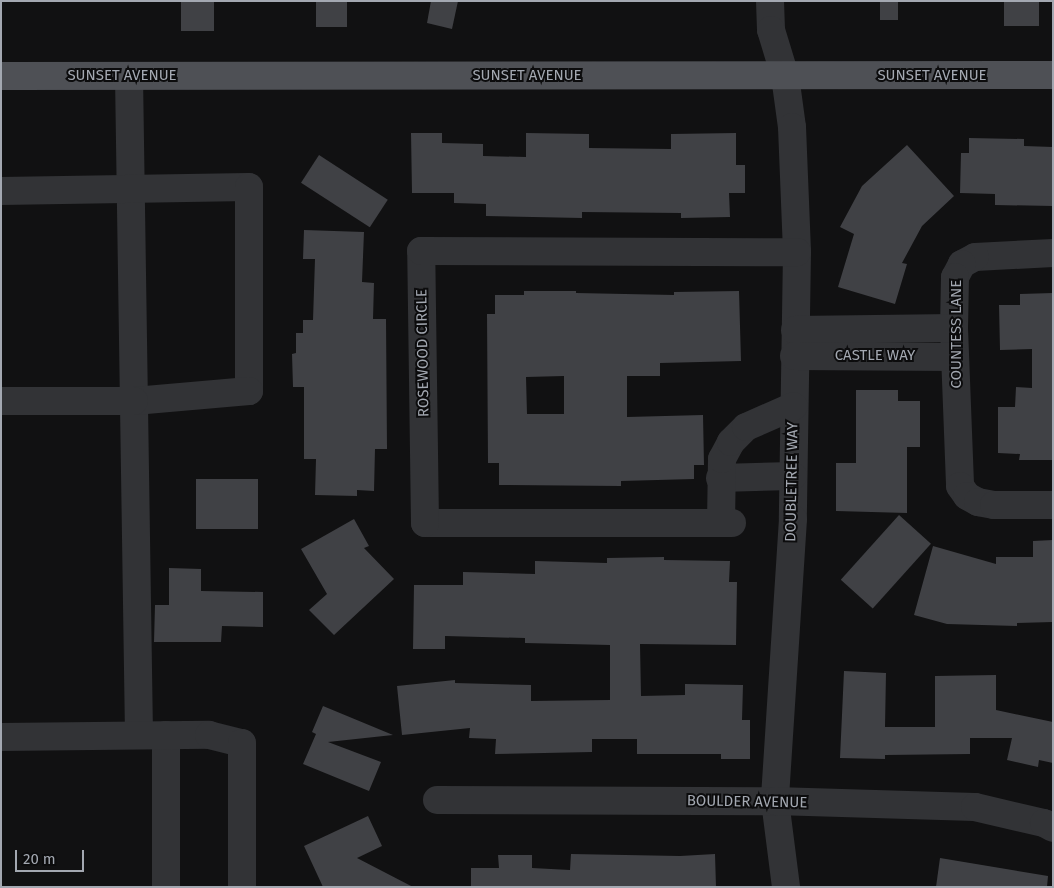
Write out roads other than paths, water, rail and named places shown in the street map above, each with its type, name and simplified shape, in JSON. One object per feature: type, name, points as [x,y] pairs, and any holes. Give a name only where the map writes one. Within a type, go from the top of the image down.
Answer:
[{"type":"main road","name":"SUNSET AVENUE","points":[[1,76],[1053,76]]},
{"type":"street","name":"DOUBLETREE WAY","points":[[770,1],[771,30],[786,76],[792,127],[796,252],[793,519],[775,802],[786,887]]},
{"type":"street","points":[[129,76],[139,735]]},
{"type":"street","points":[[1,190],[249,187],[249,391],[134,402],[1,402]]},
{"type":"street","name":"ROSEWOOD CIRCLE","points":[[720,478],[726,523],[425,523],[421,251],[796,252]]},
{"type":"street","name":"COUNTESS LANE","points":[[1053,253],[976,257],[962,264],[955,277],[954,328],[960,486],[967,496],[978,502],[994,506],[1053,504]]},
{"type":"street","name":"CASTLE WAY","points":[[795,330],[954,328]]},
{"type":"street","name":"CASTLE WAY","points":[[794,356],[956,357]]},
{"type":"street","points":[[793,476],[720,478],[722,459],[731,442],[746,428],[794,406]]},
{"type":"street","points":[[166,735],[166,887]]},
{"type":"street","points":[[1,737],[209,735],[242,743],[242,887]]},
{"type":"street","name":"BOULDER AVENUE","points":[[437,800],[775,802],[975,807],[1044,822],[1053,828]]}]
